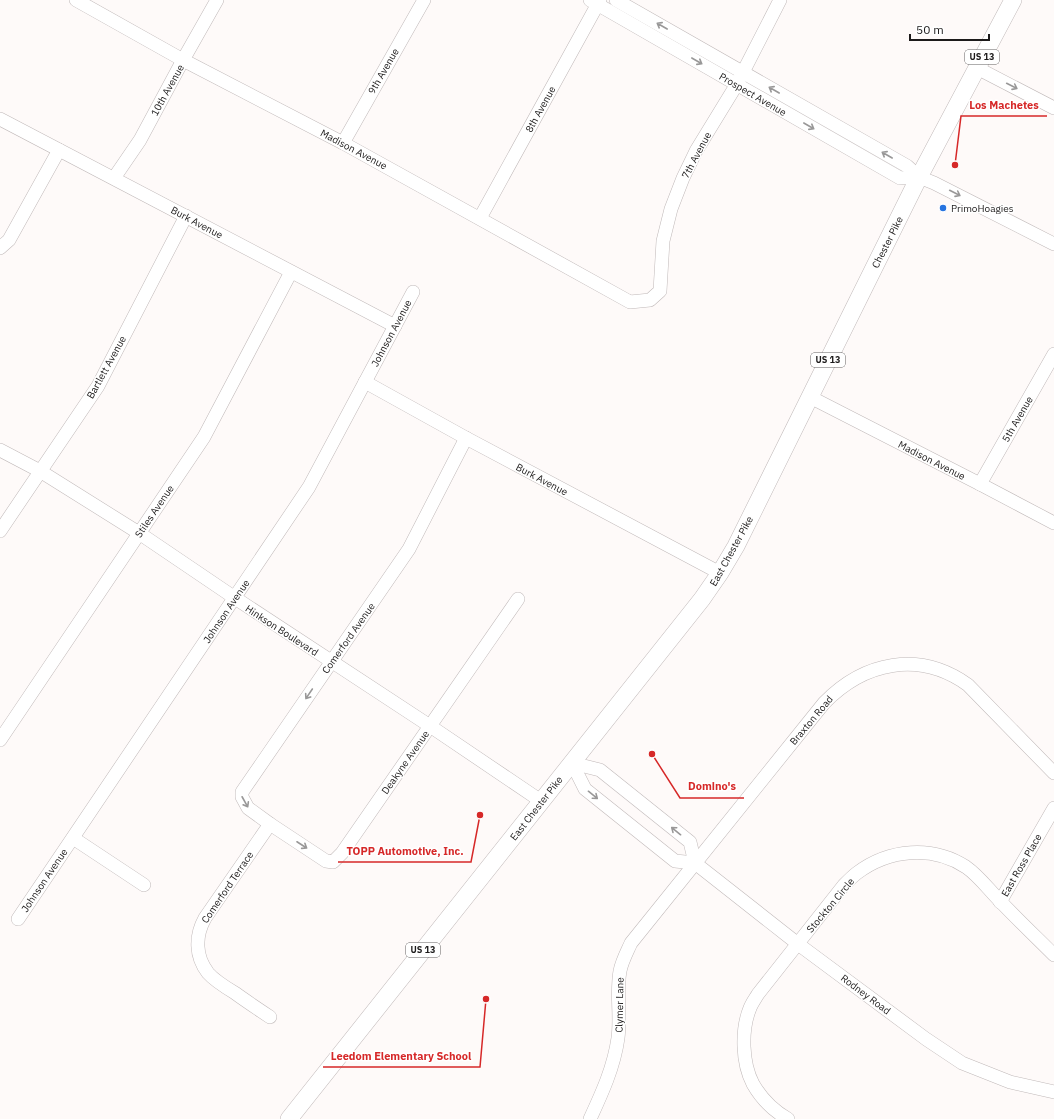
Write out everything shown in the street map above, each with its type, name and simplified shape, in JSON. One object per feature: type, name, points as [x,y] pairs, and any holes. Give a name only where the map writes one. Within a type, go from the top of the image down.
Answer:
[{"type":"main road","name":"Chester Pike","points":[[765,487],[919,177],[1013,0]]},
{"type":"main road","name":"East Chester Pike","points":[[288,1119],[702,599],[732,552],[765,487]]},
{"type":"street","name":"Madison Avenue","points":[[76,0],[183,60],[343,143],[630,302]]},
{"type":"street","name":"10th Avenue","points":[[114,178],[140,140],[217,0]]},
{"type":"street","name":"9th Avenue","points":[[343,143],[424,0]]},
{"type":"street","name":"Prospect Avenue","points":[[616,0],[900,178],[919,177],[934,183],[1054,244]]},
{"type":"street","name":"7th Avenue","points":[[630,302],[650,300],[660,291],[663,241],[671,209],[683,178],[696,151],[740,78],[780,0]]},
{"type":"street","name":"Prospect Avenue","points":[[596,1],[740,78]]},
{"type":"street","name":"8th Avenue","points":[[480,218],[596,1]]},
{"type":"street","points":[[977,68],[1054,108]]},
{"type":"street","name":"Burk Avenue","points":[[0,119],[394,326]]},
{"type":"street","points":[[0,248],[9,240],[60,150]]},
{"type":"street","name":"Bartlett Avenue","points":[[0,531],[98,386],[186,216]]},
{"type":"street","name":"Stiles Avenue","points":[[0,740],[204,438],[291,272]]},
{"type":"street","name":"Johnson Avenue","points":[[18,919],[310,487],[413,292]]},
{"type":"street","name":"5th Avenue","points":[[980,484],[1049,374],[1054,354]]},
{"type":"street","name":"Burk Avenue","points":[[365,382],[466,438],[720,573]]},
{"type":"street","name":"Madison Avenue","points":[[810,397],[1054,523]]},
{"type":"street","name":"Comerford Avenue","points":[[270,824],[248,808],[242,798],[242,792],[409,549],[466,438]]},
{"type":"street","name":"Hinkson Boulevard","points":[[0,450],[40,471],[139,533],[541,801]]},
{"type":"street","name":"Deakyne Avenue","points":[[270,824],[326,861],[333,862],[342,852],[518,599]]},
{"type":"street","name":"Braxton Road","points":[[695,863],[824,703],[846,684],[858,677],[885,667],[913,664],[927,666],[957,677],[968,685],[1054,773]]},
{"type":"street","points":[[572,763],[600,770],[690,842],[695,863]]},
{"type":"street","name":"Rodney Road","points":[[572,763],[585,789],[675,860],[695,863],[798,944],[926,1039],[962,1063],[1010,1082],[1054,1092]]},
{"type":"street","name":"East Ross Place","points":[[1000,902],[1054,808]]},
{"type":"street","name":"Comerford Terrace","points":[[270,824],[205,918],[198,933],[198,940],[200,957],[208,973],[222,985],[270,1017]]},
{"type":"street","points":[[73,838],[144,885]]},
{"type":"street","name":"Stockton Circle","points":[[788,1119],[773,1108],[753,1083],[747,1068],[745,1056],[744,1037],[747,1018],[750,1008],[758,994],[844,885],[856,873],[874,863],[906,853],[932,853],[944,856],[973,872],[1000,902],[1054,955]]},
{"type":"street","name":"Clymer Lane","points":[[590,1119],[609,1076],[615,1055],[618,1037],[618,988],[620,971],[624,957],[631,943],[695,863]]},
{"type":"place","name":"Los Machetes","points":[[955,165]]},
{"type":"place","name":"PrimoHoagies","points":[[943,208]]},
{"type":"place","name":"Domino's","points":[[652,754]]},
{"type":"place","name":"TOPP Automotive, Inc.","points":[[480,815]]},
{"type":"place","name":"Leedom Elementary School","points":[[486,999]]}]
